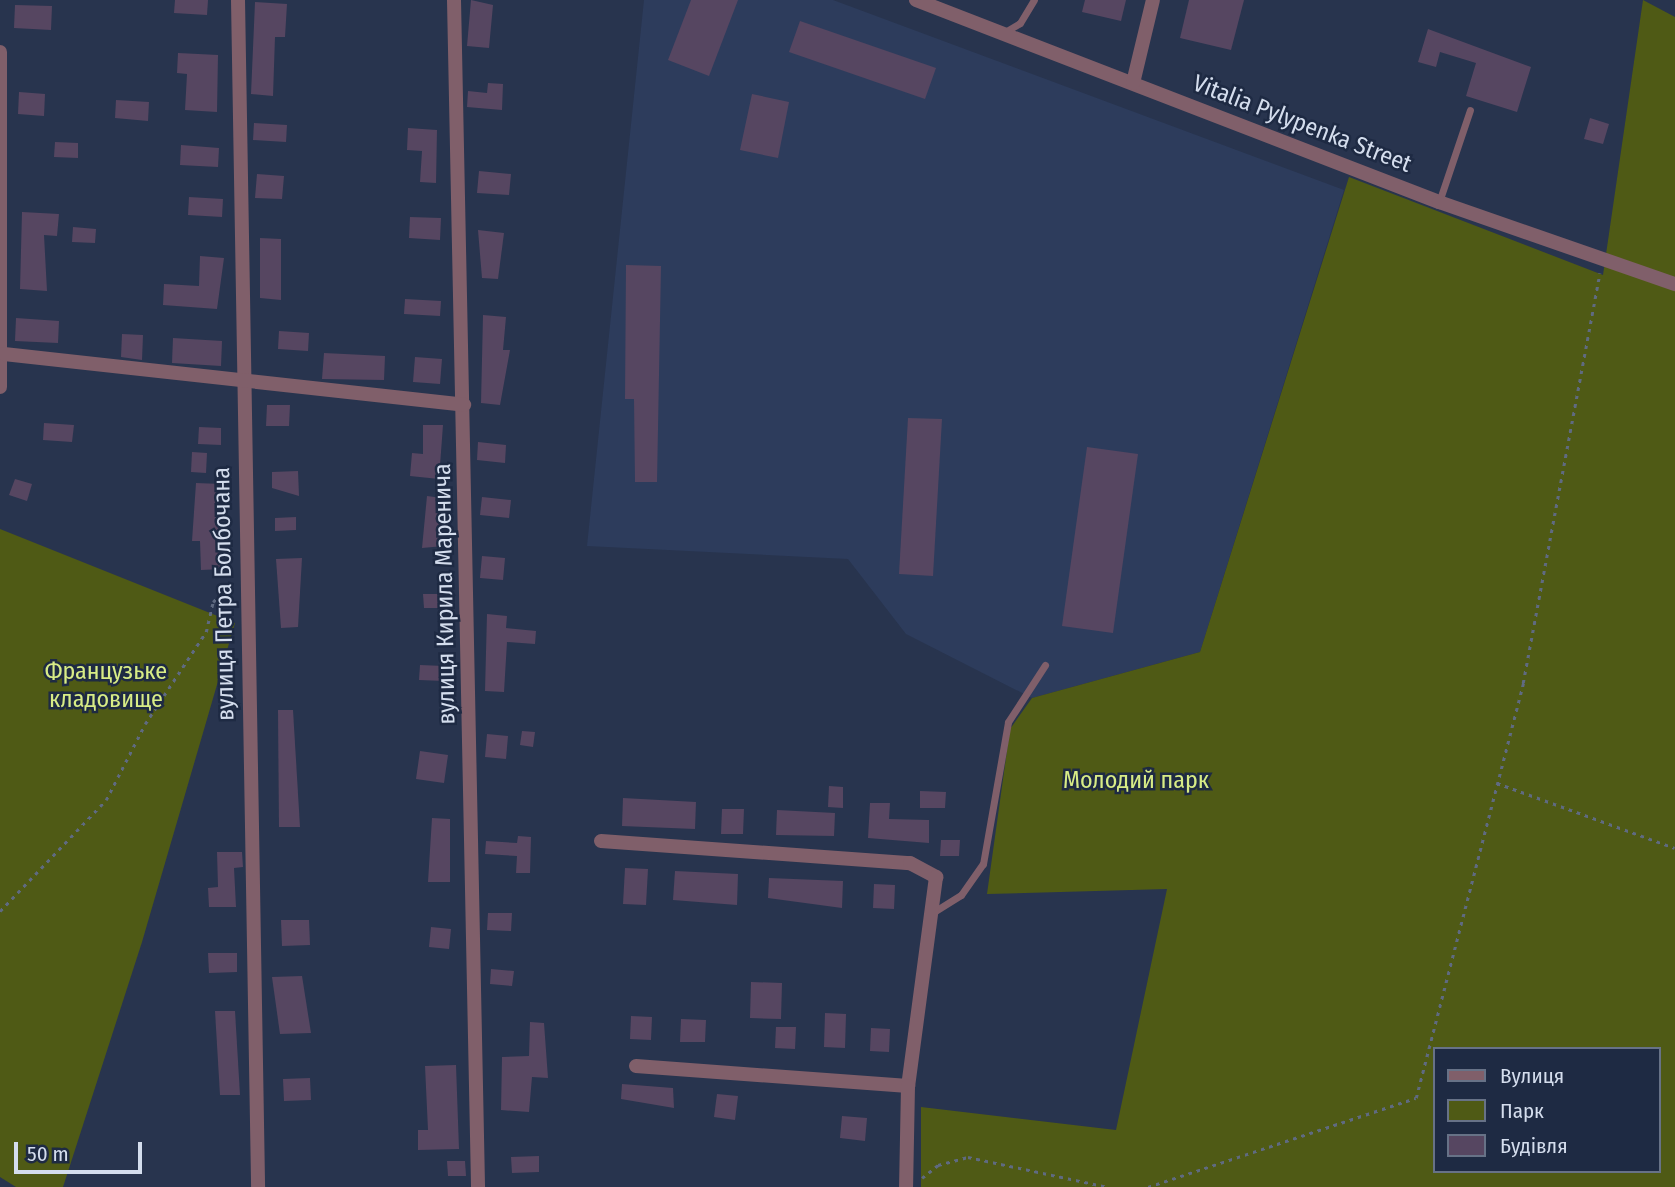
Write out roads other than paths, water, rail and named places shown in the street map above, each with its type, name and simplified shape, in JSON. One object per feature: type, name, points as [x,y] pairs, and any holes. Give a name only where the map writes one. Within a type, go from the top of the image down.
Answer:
[{"type":"street","name":"вулиця Петра Болбочана","points":[[238,0],[242,385],[258,1187]]},
{"type":"street","name":"вулиця Кирила Маренича","points":[[454,0],[478,1187]]},
{"type":"street","name":"Vitalia Pylypenka Street","points":[[916,0],[1439,202],[1603,256],[1675,284]]},
{"type":"street","points":[[1133,83],[1153,0]]},
{"type":"street","points":[[0,52],[4,354],[0,387]]},
{"type":"street","points":[[4,354],[242,385],[464,405]]},
{"type":"street","points":[[601,841],[910,863],[936,877],[908,1086],[906,1187]]},
{"type":"street","points":[[636,1066],[908,1086]]},
{"type":"lane","points":[[1001,34],[1020,23],[1034,0]]},
{"type":"lane","points":[[1439,202],[1470,110]]},
{"type":"lane","points":[[931,913],[961,895],[983,864],[1008,722],[1045,665]]},
{"type":"park label","name":"Французьке кладовище","points":[[106,686]]},
{"type":"park label","name":"Молодий парк","points":[[1136,781]]}]
